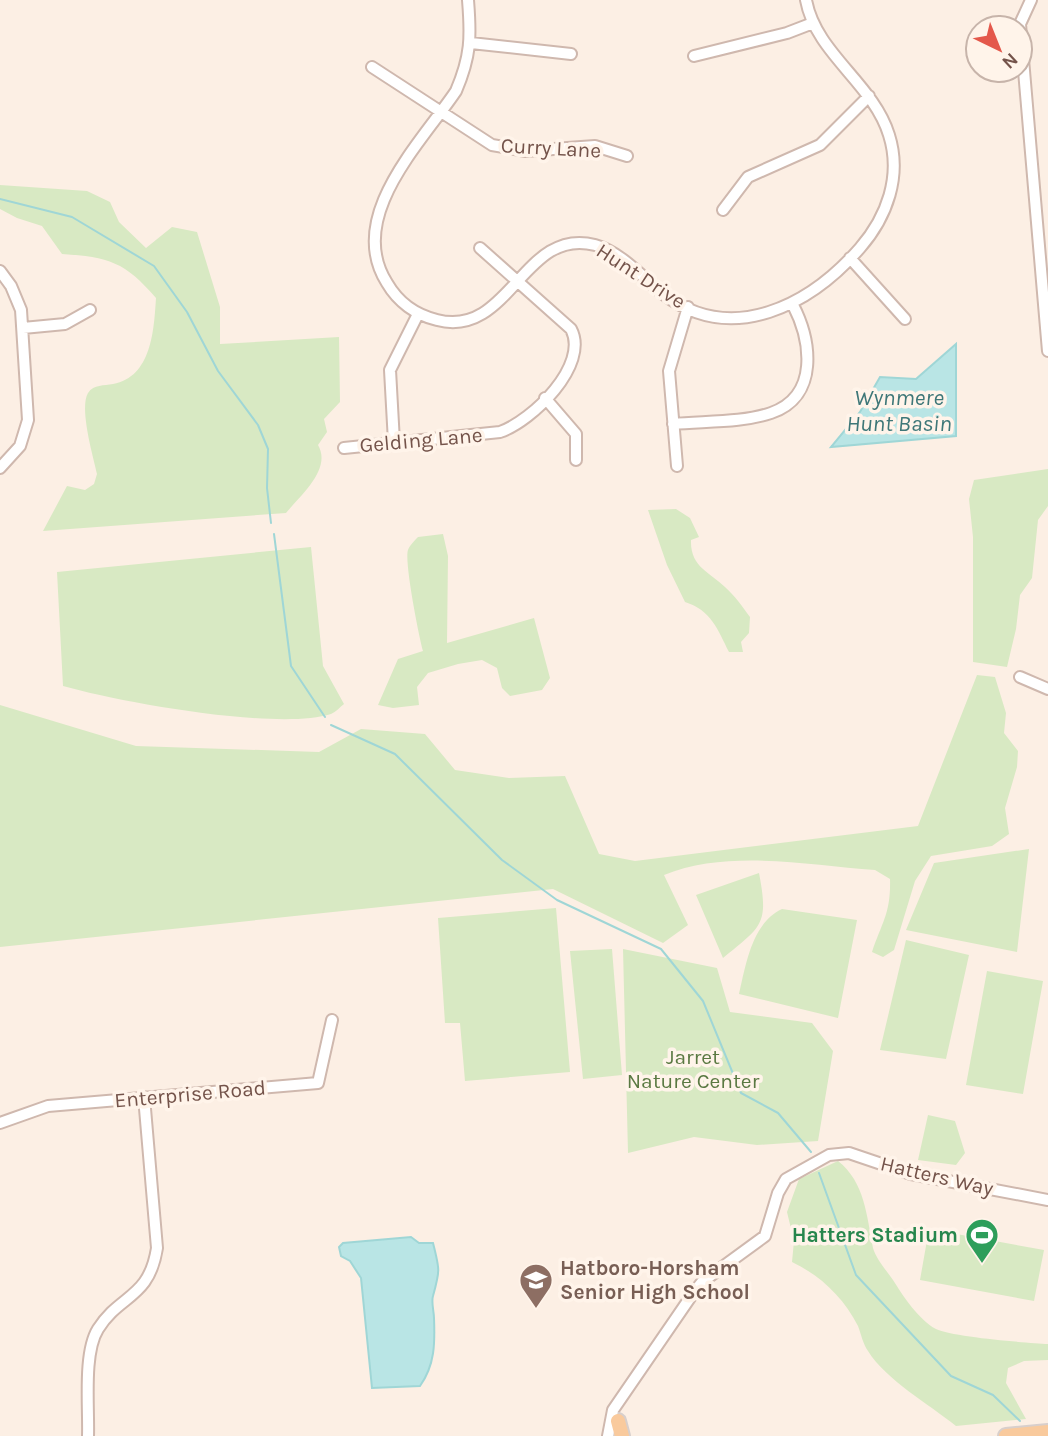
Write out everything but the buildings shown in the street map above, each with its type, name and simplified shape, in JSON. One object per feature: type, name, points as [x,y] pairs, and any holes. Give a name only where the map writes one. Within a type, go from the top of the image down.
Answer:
[{"type":"main road","points":[[1006,1436],[1048,1432]]},
{"type":"street","points":[[394,442],[390,370],[418,314],[396,296],[383,276],[374,252],[375,230],[384,195],[456,91],[471,43],[468,0]]},
{"type":"street","name":"Hunt Drive","points":[[418,314],[446,322],[476,317],[498,305],[546,253],[570,244],[590,244],[607,249],[664,294],[688,307],[715,315],[742,317],[793,305],[850,258],[877,227],[888,204],[893,177],[890,138],[869,96],[813,23],[806,0]]},
{"type":"street","points":[[1031,0],[1020,24],[1048,351]]},
{"type":"street","points":[[694,56],[787,33],[813,23]]},
{"type":"street","points":[[471,43],[572,54]]},
{"type":"street","name":"Curry Lane","points":[[372,67],[483,142],[508,149],[595,146],[627,156]]},
{"type":"street","points":[[723,209],[748,177],[820,145],[869,96]]},
{"type":"street","points":[[1036,220],[1048,219]]},
{"type":"street","points":[[481,247],[517,283]]},
{"type":"street","points":[[850,258],[905,319]]},
{"type":"street","points":[[0,271],[18,297],[23,328],[27,426],[17,451],[0,468]]},
{"type":"street","name":"Gelding Lane","points":[[344,448],[500,432],[514,425],[545,398],[570,369],[575,338],[567,325],[517,283]]},
{"type":"street","points":[[673,424],[764,415],[778,410],[794,396],[803,383],[808,363],[806,334],[793,305]]},
{"type":"street","points":[[677,466],[670,364],[688,307]]},
{"type":"street","points":[[23,328],[65,324],[90,310]]},
{"type":"street","points":[[545,398],[576,434],[576,460]]},
{"type":"street","points":[[1020,677],[1048,689]]},
{"type":"street","name":"Enterprise Road","points":[[0,1123],[48,1106],[318,1083],[332,1020]]},
{"type":"street","points":[[88,1436],[91,1348],[97,1331],[141,1290],[154,1266],[157,1248],[144,1097]]},
{"type":"street","name":"Hatters Way","points":[[608,1436],[611,1417],[694,1292],[765,1236],[778,1193],[786,1179],[829,1155],[849,1153],[911,1174],[1048,1200]]},
{"type":"street","points":[[618,1406],[619,1431]]},
{"type":"green space","points":[[0,185],[87,191],[110,202],[119,222],[146,248],[172,227],[197,232],[220,307],[220,344],[339,337],[340,402],[324,419],[327,432],[318,445],[321,463],[318,472],[286,513],[43,531],[67,486],[85,490],[94,484],[97,474],[85,409],[88,393],[93,388],[126,380],[136,372],[143,362],[152,337],[156,298],[135,276],[115,264],[92,257],[62,254],[42,226],[0,209]]},
{"type":"green space","points":[[1048,469],[1048,506],[1038,520],[1032,578],[1020,595],[1016,629],[1007,667],[973,662],[973,537],[969,499],[974,480]]},
{"type":"green space","points":[[676,509],[690,518],[699,537],[691,540],[697,563],[729,590],[750,617],[749,633],[741,642],[743,652],[729,652],[707,616],[685,602],[667,565],[648,510]]},
{"type":"green space","points":[[443,534],[448,556],[447,643],[534,618],[550,678],[542,690],[510,696],[502,688],[497,668],[482,660],[428,673],[417,687],[419,705],[393,708],[378,705],[398,659],[423,651],[410,583],[407,557],[409,548],[418,537]]},
{"type":"green space","points":[[311,547],[323,666],[344,704],[333,713],[307,718],[238,717],[121,700],[63,686],[57,572]]},
{"type":"green space","points":[[977,675],[995,677],[1006,713],[1004,733],[1018,751],[1017,767],[1005,808],[1009,834],[992,846],[931,856],[915,881],[894,950],[883,957],[872,952],[887,909],[890,879],[875,870],[768,861],[715,863],[664,875],[688,925],[663,943],[553,889],[0,947],[0,705],[136,746],[319,752],[361,729],[425,734],[455,770],[509,778],[565,776],[599,854],[635,861],[918,826]]},
{"type":"green space","points":[[1029,849],[1017,952],[906,930],[934,863]]},
{"type":"green space","points":[[759,873],[763,904],[759,923],[746,939],[723,958],[696,895]]},
{"type":"green space","points":[[556,908],[570,1072],[465,1081],[460,1023],[445,1023],[438,918]]},
{"type":"green space","points":[[782,909],[857,920],[838,1018],[739,994],[757,934],[772,915]]},
{"type":"green space","points":[[906,940],[969,955],[946,1059],[880,1050]]},
{"type":"green space","points":[[612,949],[622,1075],[583,1079],[570,951]]},
{"type":"green space","name":"Jarret Nature Center","points":[[623,949],[717,968],[730,1012],[812,1023],[833,1051],[818,1141],[757,1145],[694,1137],[628,1153]]},
{"type":"green space","points":[[987,971],[1043,981],[1023,1094],[966,1085]]},
{"type":"green space","points":[[928,1115],[955,1121],[965,1153],[956,1165],[918,1160]]},
{"type":"green space","points":[[838,1161],[847,1169],[859,1190],[877,1256],[924,1320],[936,1329],[957,1335],[1048,1344],[1048,1360],[1024,1361],[1008,1368],[1006,1383],[1026,1419],[956,1426],[876,1362],[866,1348],[852,1315],[838,1297],[822,1281],[792,1262],[794,1241],[787,1212],[799,1179]]},
{"type":"green space","name":"Hatters Stadium","points":[[929,1229],[1044,1250],[1034,1301],[920,1280]]},
{"type":"water","name":"Wynmere Hunt Basin","points":[[956,344],[956,436],[831,447],[860,412],[880,377],[916,379]]},
{"type":"water","points":[[411,1237],[419,1243],[433,1243],[438,1265],[432,1298],[434,1336],[429,1370],[420,1386],[372,1388],[361,1278],[350,1261],[341,1256],[339,1247],[343,1243]]},
{"type":"waterway","points":[[0,199],[72,217],[154,266],[187,312],[218,371],[258,425],[268,449],[267,488],[271,523]]},
{"type":"waterway","points":[[274,534],[291,666],[325,717]]},
{"type":"waterway","points":[[331,725],[395,754],[502,860],[557,900],[661,949],[703,1001],[741,1093],[778,1113],[811,1152]]},
{"type":"waterway","points":[[819,1173],[856,1275],[951,1376],[993,1395],[1020,1421]]},
{"type":"place","name":"Hatters Stadium","points":[[982,1265]]},
{"type":"place","name":"Hatboro-Horsham Senior High School","points":[[536,1310]]}]
